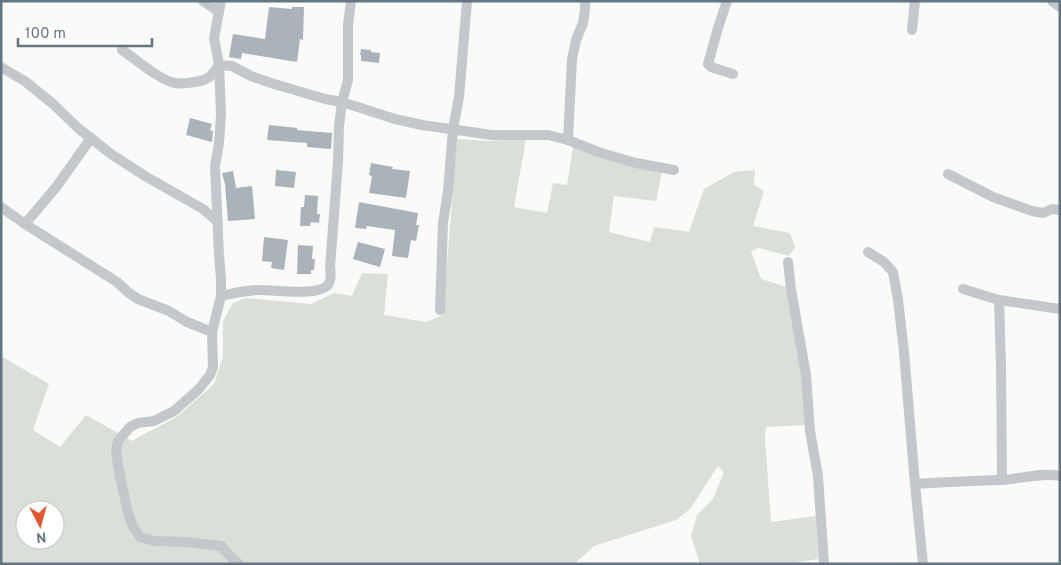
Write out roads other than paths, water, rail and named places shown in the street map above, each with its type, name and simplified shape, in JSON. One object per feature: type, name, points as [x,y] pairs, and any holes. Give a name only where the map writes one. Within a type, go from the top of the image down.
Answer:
[{"type":"street","points":[[203,1],[219,12]]},
{"type":"street","points":[[221,1],[214,38],[219,65],[221,114],[216,166],[221,296],[212,332],[213,367],[210,375],[199,389],[174,410],[154,421],[138,423],[130,427],[118,441],[116,452],[128,513],[133,527],[140,537],[154,541],[221,546],[239,564]]},
{"type":"street","points":[[221,296],[237,292],[260,290],[318,290],[326,286],[330,281],[339,126],[342,102],[348,80],[348,25],[351,1]]},
{"type":"street","points":[[440,310],[443,223],[448,191],[453,129],[459,97],[467,1]]},
{"type":"street","points":[[568,140],[572,58],[585,10],[585,1]]},
{"type":"street","points":[[727,1],[708,64],[711,67],[733,74]]},
{"type":"street","points":[[912,30],[915,1]]},
{"type":"street","points":[[1052,1],[1060,7]]},
{"type":"street","points":[[122,50],[161,78],[175,83],[192,83],[206,80],[213,75],[219,65]]},
{"type":"street","points":[[219,65],[232,66],[251,76],[271,83],[342,102],[395,119],[422,125],[492,135],[548,135],[636,163],[674,170]]},
{"type":"street","points":[[1,67],[26,82],[54,104],[78,128],[111,154],[202,209],[218,222]]},
{"type":"street","points":[[25,224],[91,138]]},
{"type":"street","points":[[948,174],[993,197],[1032,211],[1043,213],[1052,209],[1060,210]]},
{"type":"street","points":[[202,209],[217,202]]},
{"type":"street","points":[[1,207],[117,282],[129,294],[212,332]]},
{"type":"street","points":[[868,252],[884,262],[893,272],[898,300],[923,564]]},
{"type":"street","points":[[788,262],[806,375],[810,432],[818,476],[824,564]]},
{"type":"street","points":[[963,289],[999,300],[1060,309]]},
{"type":"street","points":[[999,300],[1002,480]]},
{"type":"street","points":[[915,484],[1060,476]]}]
